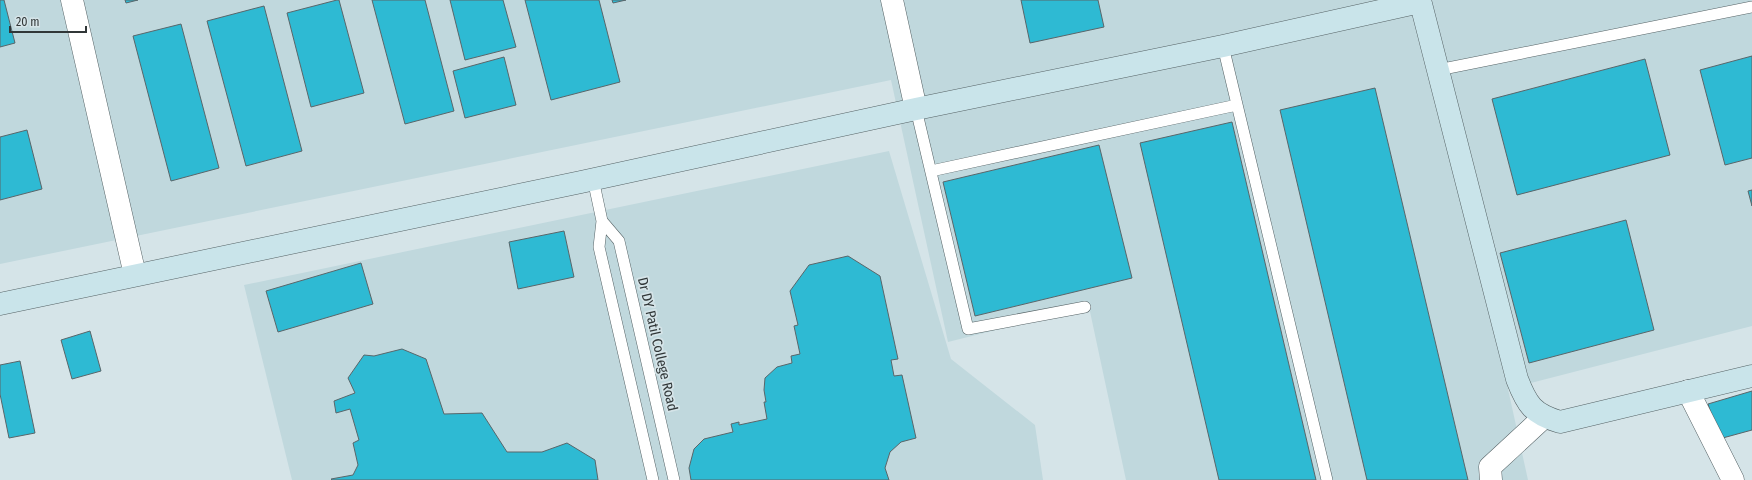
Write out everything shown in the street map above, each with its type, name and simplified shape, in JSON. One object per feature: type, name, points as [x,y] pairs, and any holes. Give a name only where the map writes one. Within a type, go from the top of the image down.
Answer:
[{"type":"street","points":[[72,0],[135,275]]},
{"type":"street","points":[[892,0],[916,109]]},
{"type":"street","points":[[0,304],[593,179],[916,109],[1223,46],[1420,1],[1517,379],[1530,406],[1544,417],[1560,422],[1752,376]]},
{"type":"street","points":[[1688,391],[1733,480]]},
{"type":"street","points":[[1491,480],[1490,467],[1544,417]]},
{"type":"lane","points":[[1438,70],[1752,6]]},
{"type":"lane","points":[[1223,46],[1327,480]]},
{"type":"lane","points":[[931,171],[1237,105]]},
{"type":"lane","points":[[916,109],[968,329],[1084,307]]},
{"type":"lane","name":"Dr DY Patil College Road","points":[[593,179],[602,221],[599,247],[653,480]]},
{"type":"lane","name":"Dr DY Patil College Road","points":[[602,221],[619,241],[674,480]]},
{"type":"shaded area","points":[[0,0],[1752,0],[1752,326],[1508,389],[1528,480],[1126,480],[1089,307],[948,342],[891,80],[0,264]]},
{"type":"shaded area","points":[[889,151],[951,359],[1035,425],[1043,480],[292,480],[244,285]]},
{"type":"building","points":[[0,0],[4,0],[15,43],[0,47]]},
{"type":"building","points":[[125,0],[138,0],[126,3]]},
{"type":"building","points":[[339,0],[364,93],[311,107],[287,13]]},
{"type":"building","points":[[372,0],[425,0],[454,111],[405,124]]},
{"type":"building","points":[[450,0],[503,0],[516,47],[465,60]]},
{"type":"building","points":[[525,0],[599,0],[620,82],[551,100]]},
{"type":"building","points":[[612,0],[626,0],[613,3]]},
{"type":"building","points":[[1021,0],[1098,0],[1104,27],[1030,43]]},
{"type":"building","points":[[264,6],[302,151],[246,166],[207,21]]},
{"type":"building","points":[[181,24],[219,168],[171,181],[133,36]]},
{"type":"building","points":[[1752,56],[1752,158],[1725,165],[1700,70]]},
{"type":"building","points":[[504,57],[516,105],[465,118],[453,71]]},
{"type":"building","points":[[1645,59],[1670,155],[1517,195],[1492,99]]},
{"type":"building","points":[[1375,88],[1468,480],[1367,480],[1280,110]]},
{"type":"building","points":[[1232,122],[1316,480],[1219,480],[1140,143]]},
{"type":"building","points":[[27,130],[42,189],[0,200],[0,137]]},
{"type":"building","points":[[1099,145],[1132,278],[975,316],[943,182]]},
{"type":"building","points":[[1752,190],[1752,206],[1748,191]]},
{"type":"building","points":[[1626,220],[1654,330],[1529,363],[1500,253]]},
{"type":"building","points":[[564,231],[574,277],[518,289],[509,242]]},
{"type":"building","points":[[848,256],[880,276],[898,359],[891,360],[894,376],[902,375],[916,438],[901,442],[890,452],[885,468],[889,480],[691,480],[689,468],[694,449],[704,439],[733,432],[731,424],[739,422],[739,425],[767,419],[764,402],[766,402],[764,390],[765,378],[777,367],[792,363],[791,356],[800,354],[794,326],[798,325],[790,291],[809,265]]},
{"type":"building","points":[[361,263],[373,304],[278,332],[266,291]]},
{"type":"building","points":[[90,331],[101,371],[72,379],[61,340]]},
{"type":"building","points":[[402,349],[426,359],[444,414],[482,413],[507,452],[542,452],[567,443],[595,460],[598,480],[332,480],[331,479],[353,475],[358,465],[353,443],[359,440],[350,409],[336,413],[334,401],[355,393],[348,378],[364,355],[374,356]]},
{"type":"building","points":[[20,361],[35,433],[9,438],[0,394],[0,365]]},
{"type":"building","points":[[1752,391],[1752,430],[1719,439],[1708,404]]}]
